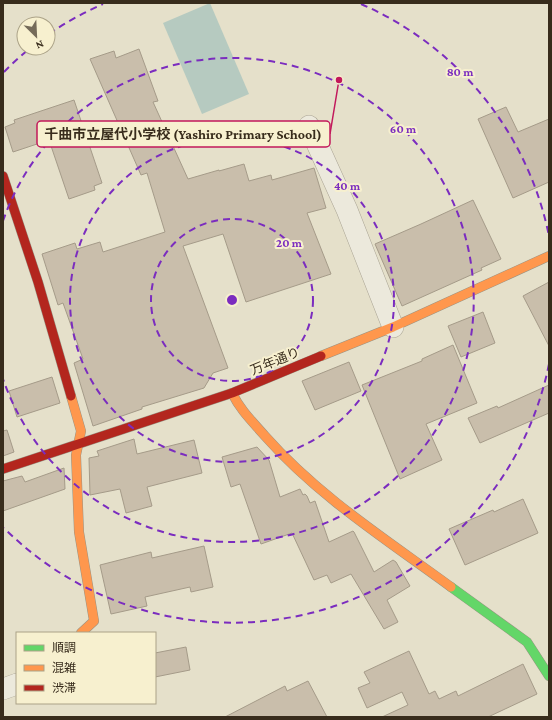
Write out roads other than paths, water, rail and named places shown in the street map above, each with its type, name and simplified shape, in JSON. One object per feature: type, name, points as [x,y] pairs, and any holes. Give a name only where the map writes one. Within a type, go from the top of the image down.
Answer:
[{"type":"street","points":[[309,126],[348,210],[393,327]]},
{"type":"street","points":[[3,176],[38,282],[81,431],[76,455],[79,532],[94,621],[82,632]]},
{"type":"street","name":"万年通り","points":[[3,469],[232,393],[393,327],[549,256]]},
{"type":"street","points":[[232,393],[239,408],[276,449],[314,485],[527,642],[547,667]]},
{"type":"street","points":[[3,690],[16,684]]},
{"type":"place","name":"千曲市立屋代小学校 (Yashiro Primary School)","points":[[339,80]]}]
